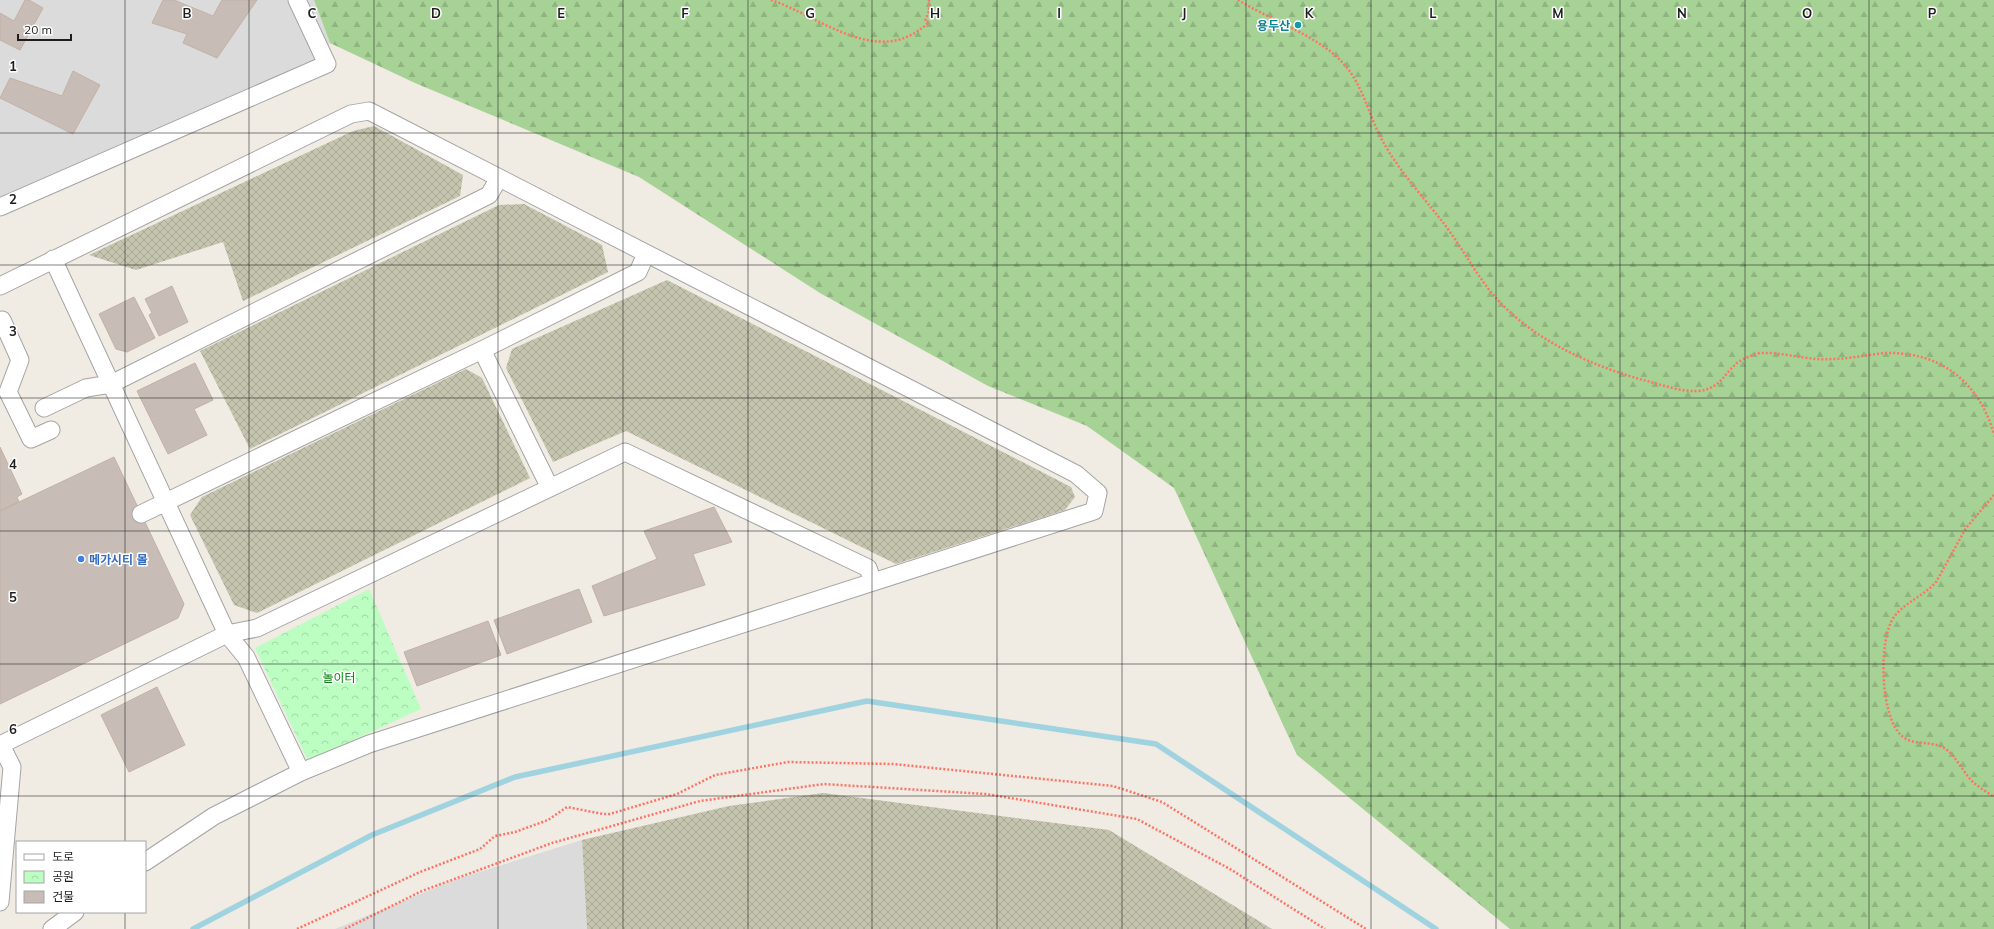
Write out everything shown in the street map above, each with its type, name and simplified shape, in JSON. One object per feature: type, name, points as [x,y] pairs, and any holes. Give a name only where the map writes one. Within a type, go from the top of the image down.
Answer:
[{"type":"street","points":[[0,207],[327,64],[297,0]]},
{"type":"street","points":[[0,286],[351,114],[370,111],[1076,474],[1098,493],[1094,511],[368,744],[301,772],[214,816],[146,861]]},
{"type":"street","points":[[44,408],[86,388],[111,384],[489,195],[499,178]]},
{"type":"street","points":[[141,514],[482,350],[638,272],[646,254]]},
{"type":"street","points":[[53,260],[227,634],[246,657],[301,772]]},
{"type":"street","points":[[2,320],[20,360],[8,392],[7,407],[31,439],[51,430]]},
{"type":"street","points":[[482,350],[550,488]]},
{"type":"street","points":[[0,902],[12,767],[0,745],[227,634],[258,628],[625,452],[868,568],[872,582]]},
{"type":"street","points":[[52,929],[74,913]]},
{"type":"path","points":[[771,0],[786,5],[840,32],[870,40],[892,42],[912,36],[928,22],[925,21],[929,11],[929,0]]},
{"type":"path","points":[[1238,0],[1304,35],[1341,61],[1360,88],[1382,140],[1447,228],[1488,288],[1526,324],[1561,348],[1619,373],[1672,388],[1697,391],[1707,390],[1720,383],[1737,363],[1750,356],[1760,353],[1783,354],[1832,360],[1885,353],[1909,354],[1939,364],[1963,379],[1980,400],[1994,434]]},
{"type":"path","points":[[1994,495],[1966,528],[1936,582],[1923,594],[1902,608],[1894,618],[1885,642],[1883,663],[1884,686],[1890,715],[1900,735],[1909,741],[1934,744],[1947,750],[1972,781],[1994,797]]},
{"type":"path","points":[[297,929],[420,872],[480,849],[495,836],[515,832],[548,820],[567,807],[610,814],[678,794],[715,775],[788,762],[893,764],[1113,786],[1162,802],[1366,929]]},
{"type":"path","points":[[345,929],[422,891],[552,844],[700,801],[824,784],[986,794],[1137,819],[1230,869],[1325,929]]},
{"type":"shaded area","points":[[0,0],[314,0],[330,43],[316,61],[0,200]]},
{"type":"shaded area","points":[[374,126],[463,175],[460,196],[243,301],[223,242],[136,270],[89,255],[353,131]]},
{"type":"shaded area","points":[[524,204],[602,245],[608,272],[250,449],[200,351],[499,205]]},
{"type":"shaded area","points":[[667,280],[1071,487],[1075,497],[1065,510],[896,564],[626,431],[553,462],[506,368],[512,349]]},
{"type":"shaded area","points":[[466,369],[482,378],[530,478],[257,613],[234,605],[190,515],[202,497]]},
{"type":"shaded area","points":[[823,793],[1109,830],[1272,929],[587,929],[582,840],[729,806]]},
{"type":"shaded area","points":[[582,840],[587,929],[335,929],[457,879]]},
{"type":"green space","points":[[314,0],[1994,0],[1994,929],[1510,929],[1297,755],[1174,488],[1087,426],[988,386],[820,293],[639,177],[415,83],[330,43]]},
{"type":"green space","name":"놀이터","points":[[369,589],[421,709],[308,761],[255,648]]},
{"type":"building","points":[[25,0],[29,0],[43,8],[20,50],[0,40],[0,13],[14,21]]},
{"type":"building","points":[[163,0],[174,0],[213,16],[222,0],[257,0],[217,58],[183,43],[187,34],[152,23]]},
{"type":"building","points":[[73,71],[100,85],[73,134],[0,98],[10,78],[62,96]]},
{"type":"building","points":[[172,286],[188,322],[159,336],[149,315],[152,313],[145,299]]},
{"type":"building","points":[[134,297],[155,338],[127,352],[116,349],[99,314]]},
{"type":"building","points":[[195,363],[213,400],[194,409],[207,435],[168,454],[137,391]]},
{"type":"building","points":[[0,447],[22,494],[17,497],[19,502],[0,511]]},
{"type":"building","name":"메가시티 몰","points":[[114,457],[184,604],[178,618],[0,704],[0,511]]},
{"type":"building","points":[[714,507],[732,542],[693,554],[705,585],[604,616],[592,586],[657,559],[644,531]]},
{"type":"building","points":[[579,589],[592,622],[507,654],[494,620]]},
{"type":"building","points":[[488,621],[501,655],[417,686],[404,652]]},
{"type":"building","points":[[157,687],[185,745],[129,772],[101,715]]},
{"type":"waterway","points":[[193,929],[372,835],[515,777],[867,701],[1156,744],[1436,929]]},
{"type":"place","name":"용두산","points":[[1298,25]]},
{"type":"place","name":"메가시티 몰","points":[[81,559]]}]
